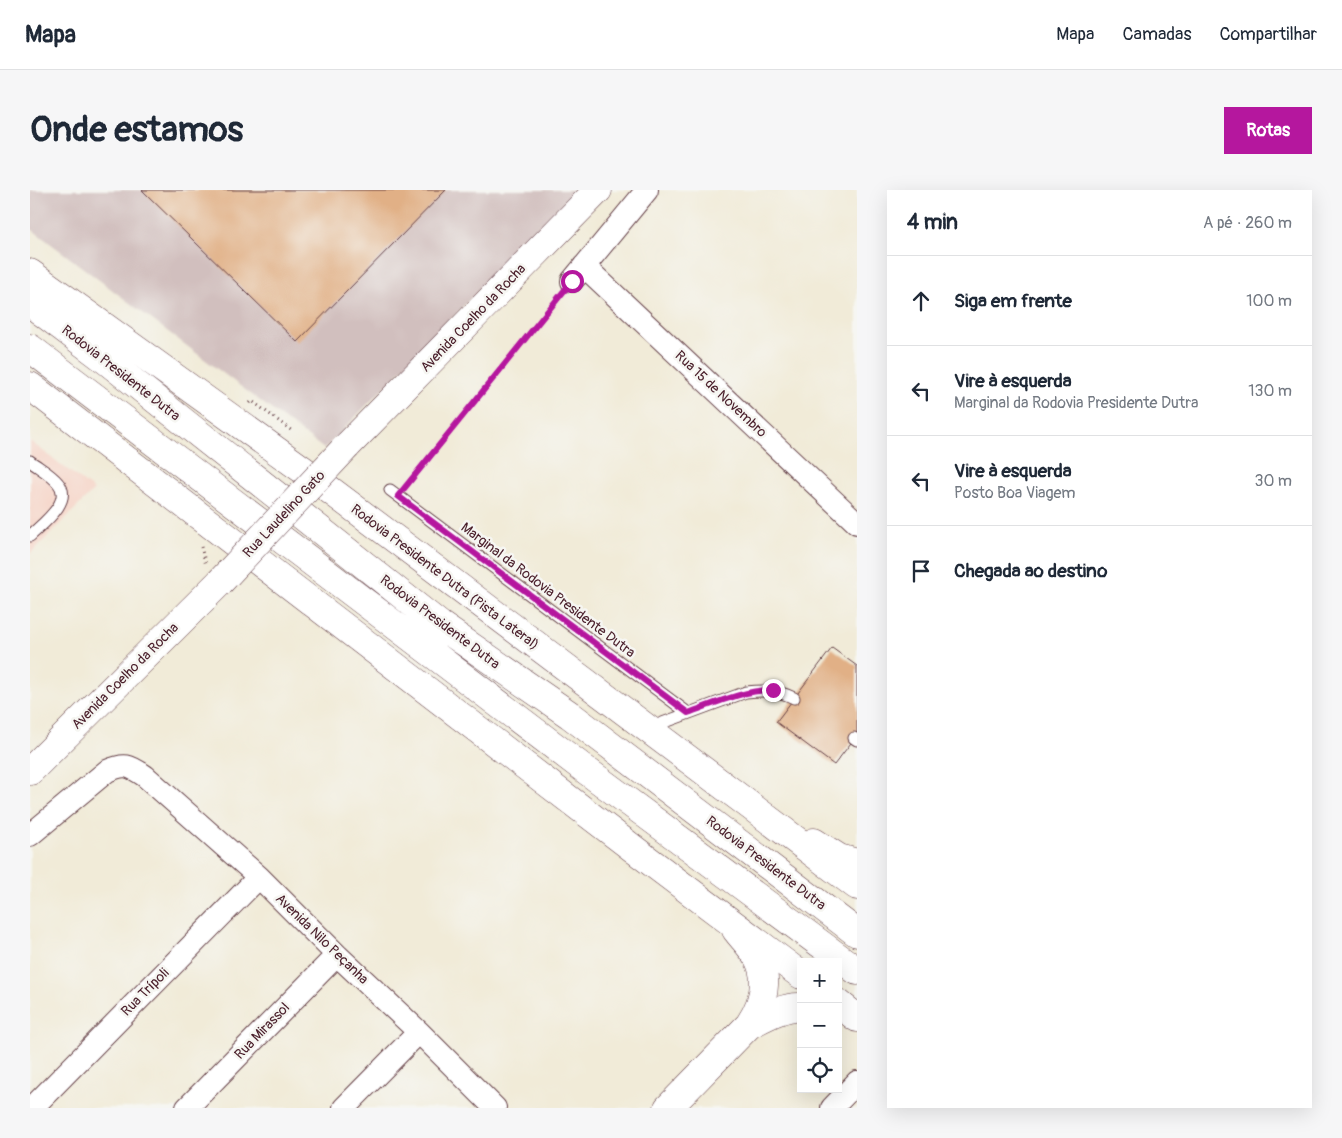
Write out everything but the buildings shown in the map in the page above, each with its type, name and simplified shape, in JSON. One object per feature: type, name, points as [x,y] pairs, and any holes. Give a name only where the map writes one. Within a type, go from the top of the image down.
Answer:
[{"type":"main road","name":"Avenida Coelho da Rocha","points":[[347,446],[598,190]]},
{"type":"main road","name":"Rodovia Presidente Dutra (Pista Lateral)","points":[[30,273],[306,472],[857,886]]},
{"type":"main road","name":"Rodovia Presidente Dutra","points":[[30,303],[107,361],[440,625],[570,715],[857,932]]},
{"type":"main road","points":[[30,348],[587,772],[857,971]]},
{"type":"main road","points":[[30,386],[797,972]]},
{"type":"main road","name":"Rua Laudelino Gato","points":[[218,584],[347,446]]},
{"type":"main road","name":"Avenida Coelho da Rocha","points":[[30,771],[218,584]]},
{"type":"main road","points":[[756,810],[811,840],[838,858],[857,863]]},
{"type":"main road","points":[[668,1108],[749,1025],[762,1000],[765,979],[758,958],[728,920]]},
{"type":"main road","points":[[842,1006],[857,1019]]},
{"type":"main road","points":[[749,1025],[775,1012],[797,1007]]},
{"type":"main road","points":[[842,1015],[857,1019]]},
{"type":"street","points":[[578,273],[647,190]]},
{"type":"street","name":"Rua 15 de Novembro","points":[[578,273],[857,523]]},
{"type":"street","name":"Avenida Nilo Peçanha","points":[[30,835],[108,772],[120,766],[132,767],[145,776],[259,877],[496,1108]]},
{"type":"street","name":"Rua Trípoli","points":[[32,1108],[259,877]]},
{"type":"street","name":"Rua Mirassol","points":[[187,1108],[337,955]]},
{"type":"street","points":[[344,1108],[419,1032]]},
{"type":"street","points":[[832,1108],[857,1082]]},
{"type":"lane","points":[[30,461],[58,482],[62,488],[63,495],[57,509],[30,536]]},
{"type":"lane","name":"Marginal da Rodovia Presidente Dutra","points":[[394,493],[688,713]]},
{"type":"lane","points":[[647,729],[746,692],[773,690],[794,698]]},
{"type":"path","points":[[394,493],[578,273]]},
{"type":"path","points":[[207,522],[201,538],[201,549],[206,564],[218,584]]},
{"type":"shaded area","points":[[30,190],[577,190],[324,449],[30,228]]},
{"type":"shaded area","points":[[30,441],[94,490],[30,554]]},
{"type":"route","points":[[572,281],[398,496],[688,713],[746,692],[773,690]]}]
